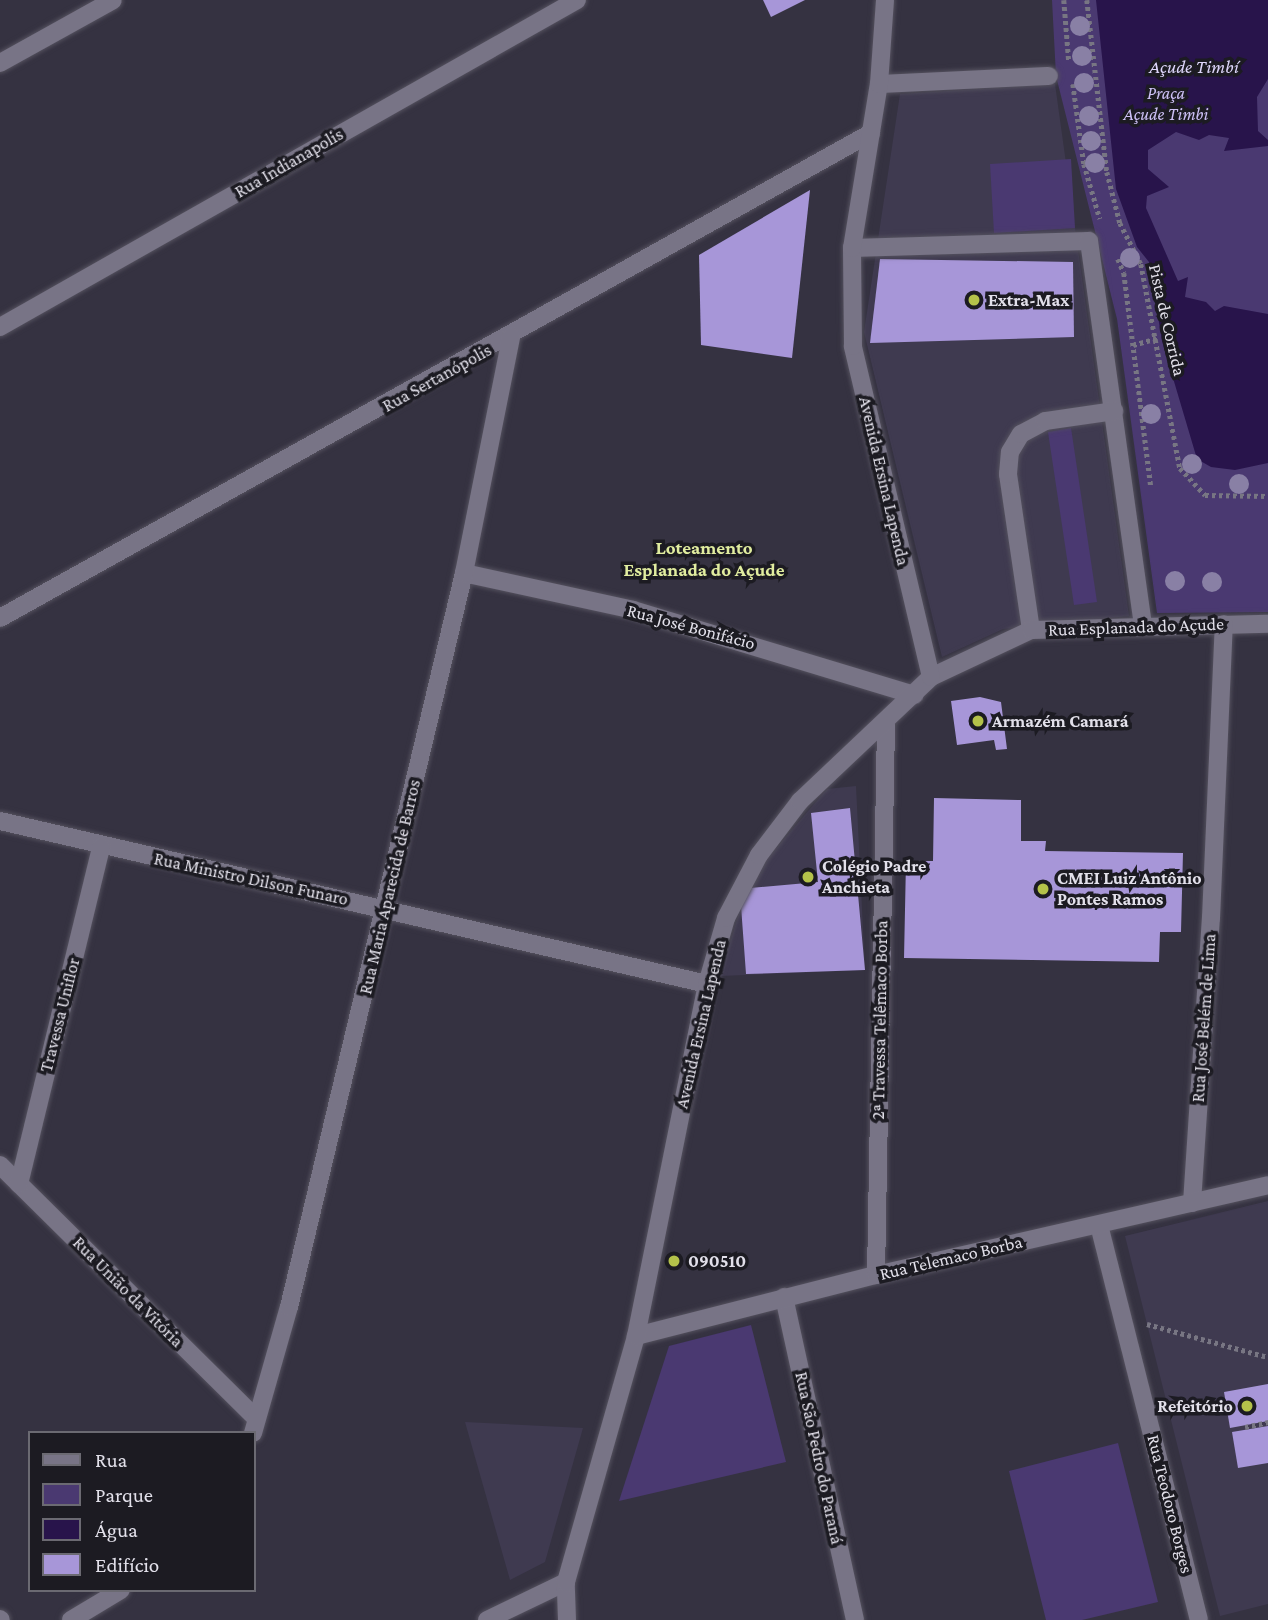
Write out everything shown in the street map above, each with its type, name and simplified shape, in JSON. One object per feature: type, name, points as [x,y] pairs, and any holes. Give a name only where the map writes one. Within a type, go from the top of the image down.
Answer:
[{"type":"street","points":[[0,63],[113,0]]},
{"type":"street","name":"Rua Indianapolis","points":[[0,327],[577,0]]},
{"type":"street","name":"Avenida Ersina Lapenda","points":[[567,1620],[566,1582],[636,1336],[707,984],[726,918],[759,855],[800,801],[886,724],[931,677],[853,346],[852,248],[879,84],[885,0]]},
{"type":"street","points":[[879,84],[1049,76]]},
{"type":"street","name":"Rua Sertanópolis","points":[[0,618],[511,337],[871,133]]},
{"type":"street","points":[[852,248],[1089,241],[1143,625]]},
{"type":"street","name":"Rua Maria Aparecida de Barros","points":[[255,1425],[289,1307],[464,573],[511,337]]},
{"type":"street","points":[[1031,630],[1008,474],[1010,452],[1021,434],[1045,421],[1114,411]]},
{"type":"street","name":"Rua José Bonifácio","points":[[464,573],[633,610],[914,695]]},
{"type":"street","name":"Rua José Belém de Lima","points":[[1192,1203],[1211,918],[1224,624]]},
{"type":"street","name":"Rua Esplanada do Açude","points":[[931,677],[1031,630],[1143,625],[1268,624]]},
{"type":"street","name":"2ª Travessa Telêmaco Borba","points":[[876,1275],[886,724]]},
{"type":"street","name":"Rua Ministro Dilson Funaro","points":[[0,821],[101,847],[385,907],[707,984]]},
{"type":"street","name":"Travessa Uniflor","points":[[19,1184],[101,847]]},
{"type":"street","name":"Rua União da Vitória","points":[[0,1165],[255,1425]]},
{"type":"street","name":"Rua Telemaco Borba","points":[[636,1336],[876,1275],[1268,1185]]},
{"type":"street","name":"Rua Teodoro Borges","points":[[1100,1225],[1199,1620]]},
{"type":"street","name":"Rua São Pedro do Paraná","points":[[784,1297],[855,1620]]},
{"type":"street","points":[[487,1620],[566,1582]]},
{"type":"street","points":[[71,1620],[118,1592]]},
{"type":"path","name":"Pista de Corrida","points":[[1087,0],[1107,172],[1127,236],[1141,264],[1157,338],[1173,438],[1189,482],[1205,495],[1268,496]]},
{"type":"path","points":[[1118,238],[1127,236]]},
{"type":"path","points":[[1133,345],[1157,338]]},
{"type":"path","points":[[1125,1329],[1147,1324],[1268,1357]]},
{"type":"path","points":[[1245,1427],[1268,1422]]},
{"type":"shaded area","points":[[1055,84],[1129,616],[1003,629],[942,657],[864,332],[900,94]]},
{"type":"shaded area","name":"Colégio Padre Anchieta","points":[[856,786],[865,970],[720,976],[741,906],[761,866],[827,789]]},
{"type":"shaded area","points":[[1268,1201],[1268,1604],[1220,1616],[1125,1236]]},
{"type":"shaded area","points":[[465,1422],[583,1428],[545,1562],[510,1580]]},
{"type":"green space","name":"Praça Açude Timbi","points":[[1052,0],[1268,0],[1268,612],[1157,613],[1117,319],[1056,76]]},
{"type":"green space","points":[[1071,159],[1075,228],[994,233],[990,164]]},
{"type":"green space","points":[[1071,428],[1097,602],[1074,605],[1048,432]]},
{"type":"green space","points":[[751,1325],[786,1462],[619,1501],[669,1346]]},
{"type":"green space","points":[[1118,1443],[1158,1602],[1082,1620],[1046,1620],[1009,1471]]},
{"type":"water","name":"Açude Timbí","points":[[1096,0],[1268,0],[1268,79],[1257,97],[1258,131],[1268,140],[1268,146],[1224,151],[1229,138],[1209,135],[1199,140],[1176,132],[1148,150],[1148,169],[1169,187],[1147,196],[1146,208],[1178,281],[1188,277],[1185,297],[1206,302],[1215,311],[1224,306],[1268,314],[1268,463],[1235,470],[1211,467],[1197,459],[1162,341],[1149,262],[1137,247],[1116,189]]},
{"type":"building","points":[[763,0],[805,0],[771,17]]},
{"type":"building","points":[[810,190],[792,358],[701,345],[699,255]]},
{"type":"building","name":"Extra-Max","points":[[880,259],[1073,262],[1074,337],[870,343]]},
{"type":"building","name":"Armazém Camará","points":[[980,697],[1001,702],[1007,749],[996,750],[994,740],[957,745],[951,701]]},
{"type":"building","name":"CMEI Luiz Antônio Pontes Ramos","points":[[934,798],[1021,800],[1021,841],[1046,841],[1045,851],[1183,853],[1181,932],[1160,932],[1159,962],[904,958],[906,861],[933,861]]},
{"type":"building","name":"Colégio Padre Anchieta","points":[[850,808],[865,970],[746,974],[741,906],[750,888],[818,882],[811,813]]},
{"type":"building","name":"Refeitório","points":[[1268,1384],[1268,1421],[1230,1428],[1224,1392]]},
{"type":"building","points":[[1268,1426],[1268,1463],[1238,1468],[1232,1432]]},
{"type":"place","name":"Extra-Max","points":[[974,300]]},
{"type":"place","name":"Armazém Camará","points":[[978,721]]},
{"type":"place","name":"Colégio Padre Anchieta","points":[[808,877]]},
{"type":"place","name":"CMEI Luiz Antônio Pontes Ramos","points":[[1043,889]]},
{"type":"place","name":"090510","points":[[674,1261]]},
{"type":"place","name":"Refeitório","points":[[1247,1406]]},
{"type":"district","name":"Loteamento Esplanada do Açude","points":[[704,559]]}]
